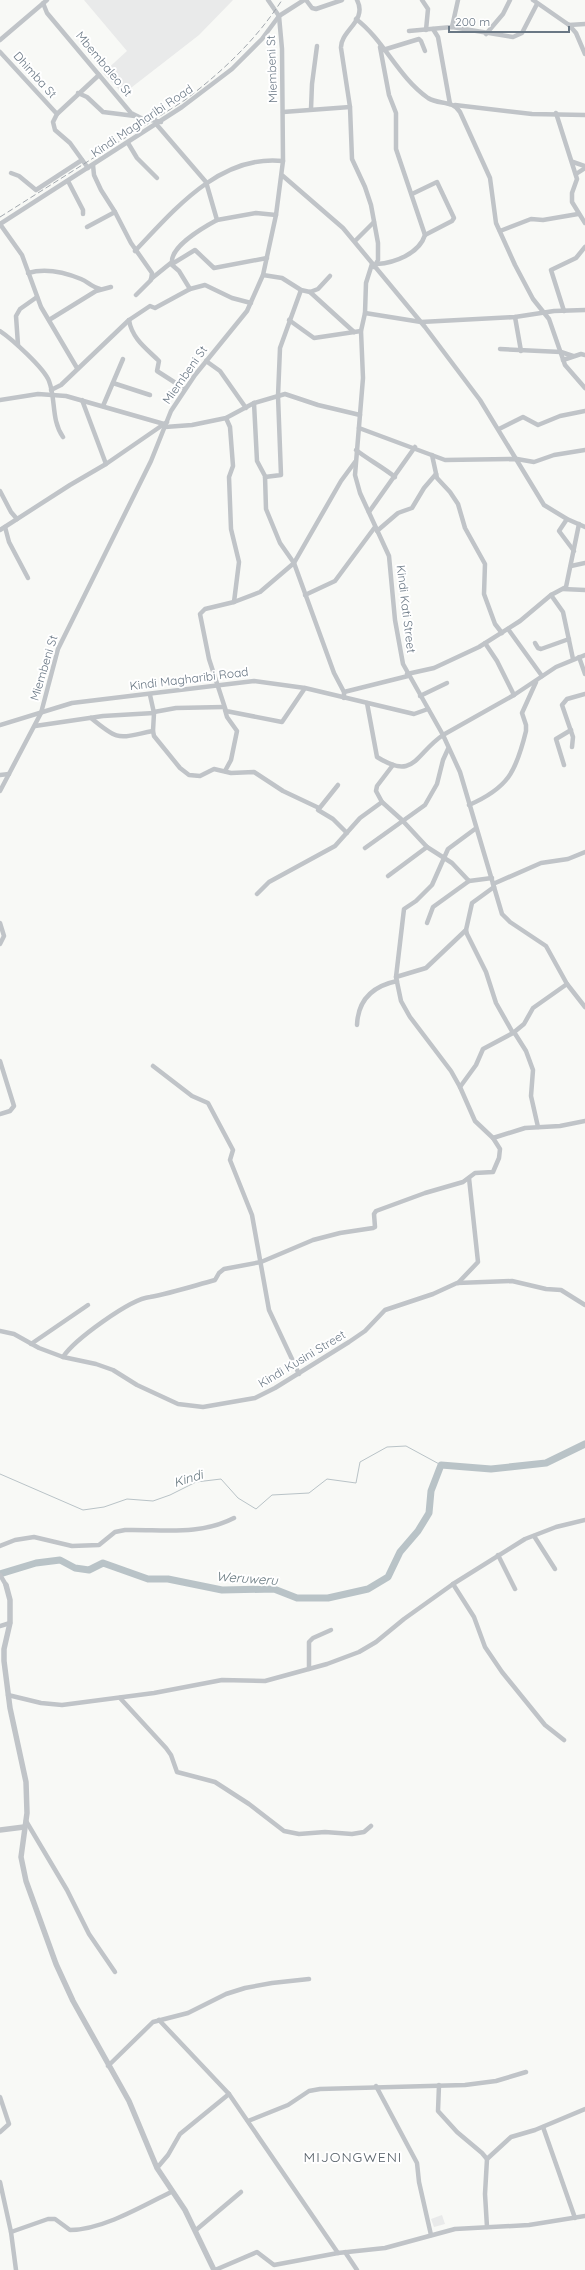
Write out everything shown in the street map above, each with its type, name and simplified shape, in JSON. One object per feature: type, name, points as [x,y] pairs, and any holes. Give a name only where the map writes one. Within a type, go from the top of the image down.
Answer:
[{"type":"street","points":[[268,0],[279,16],[305,0],[312,8],[316,9],[342,0]]},
{"type":"street","points":[[357,0],[360,8],[356,19],[370,30],[380,43],[383,50],[428,98],[452,105],[532,114],[556,113],[585,115]]},
{"type":"street","points":[[422,0],[428,9],[426,30]]},
{"type":"street","points":[[452,27],[458,0]]},
{"type":"street","points":[[486,34],[499,19],[510,0]]},
{"type":"street","points":[[0,40],[45,2]]},
{"type":"street","name":"Mbembaleo St","points":[[45,2],[47,13],[99,74],[108,88],[121,99],[135,116]]},
{"type":"street","points":[[409,31],[452,27],[486,34],[513,37],[519,36],[535,2],[569,25],[576,33],[585,54]]},
{"type":"street","name":"Miembeni St","points":[[0,791],[41,713],[58,648],[151,461],[165,424],[185,389],[251,303],[263,275],[283,176],[284,112],[279,16]]},
{"type":"street","name":"Kindi Magharibi Road","points":[[0,224],[159,123],[232,69],[262,39],[279,16]]},
{"type":"street","name":"Kindi Kati Street","points":[[356,19],[352,28],[340,44],[350,107],[352,159],[365,187],[374,222],[379,253],[366,283],[365,313],[361,331],[363,378],[355,462],[357,483],[389,556],[398,643],[407,675],[443,735],[448,749],[460,772],[475,829],[492,878],[499,907],[505,919],[546,946],[567,984],[585,1007]]},
{"type":"street","points":[[569,25],[585,24]]},
{"type":"street","points":[[433,29],[438,37],[452,105],[466,124],[490,178],[494,214],[500,231],[520,275],[534,299],[545,312],[566,368],[585,388]]},
{"type":"street","points":[[383,50],[418,39],[421,41],[425,51]]},
{"type":"street","points":[[380,43],[389,95],[397,118],[396,150],[425,235]]},
{"type":"street","points":[[311,109],[312,84],[317,46]]},
{"type":"street","name":"Dhimba St","points":[[0,52],[57,114],[53,122],[55,130],[70,144],[88,168]]},
{"type":"street","points":[[57,114],[99,74]]},
{"type":"street","points":[[78,93],[87,97],[103,112],[135,116],[159,123],[206,182],[217,220]]},
{"type":"street","points":[[284,112],[350,107]]},
{"type":"street","points":[[556,113],[576,174],[577,183],[571,198],[578,214],[585,223]]},
{"type":"street","points":[[128,143],[137,158],[157,178]]},
{"type":"street","points":[[11,173],[21,177],[36,190],[82,160]]},
{"type":"street","points":[[135,251],[187,198],[206,182],[250,164],[273,160],[283,161]]},
{"type":"street","points":[[573,162],[585,167],[576,174]]},
{"type":"street","points":[[93,165],[96,180],[115,212],[135,251],[152,273],[151,279]]},
{"type":"street","points":[[283,176],[333,217],[355,241],[421,322],[480,400],[544,505],[567,519],[585,527]]},
{"type":"street","points":[[68,181],[83,210],[83,214]]},
{"type":"street","points":[[374,265],[393,262],[412,252],[419,246],[425,235],[452,221],[454,218],[436,182],[412,194]]},
{"type":"street","points":[[87,227],[115,212]]},
{"type":"street","points":[[171,264],[177,247],[217,220],[256,213],[276,215]]},
{"type":"street","points":[[500,231],[531,219],[543,220],[578,214]]},
{"type":"street","points":[[355,241],[374,222]]},
{"type":"street","points":[[0,224],[22,255],[37,296],[77,368]]},
{"type":"street","points":[[564,311],[551,270],[576,258],[585,247]]},
{"type":"street","points":[[136,295],[151,279],[171,264],[195,250],[214,268],[267,258]]},
{"type":"street","points":[[171,264],[179,270],[190,289]]},
{"type":"street","points":[[28,273],[42,270],[62,274],[80,279],[100,289]]},
{"type":"street","points":[[263,275],[282,278],[301,290],[310,292],[354,332]]},
{"type":"street","points":[[310,292],[318,289],[330,276]]},
{"type":"street","points":[[51,393],[129,320],[150,306],[155,308],[190,289],[208,285],[232,298],[251,303]]},
{"type":"street","points":[[49,320],[100,289],[111,287]]},
{"type":"street","points":[[264,477],[282,475],[278,396],[280,348],[301,290]]},
{"type":"street","points":[[18,345],[16,316],[20,309],[37,296]]},
{"type":"street","points":[[365,313],[421,322],[515,317],[545,312],[585,310]]},
{"type":"street","points":[[515,317],[521,351]]},
{"type":"street","points":[[129,320],[131,330],[136,338],[159,362],[157,372],[185,389]]},
{"type":"street","points":[[290,320],[314,338],[361,331]]},
{"type":"street","points":[[0,331],[18,345],[47,377],[57,428],[63,437]]},
{"type":"street","points":[[500,349],[561,352],[573,356]]},
{"type":"street","points":[[563,360],[573,356],[585,355]]},
{"type":"street","points":[[103,406],[123,359]]},
{"type":"street","points":[[206,361],[220,371],[246,408]]},
{"type":"street","points":[[113,383],[150,395]]},
{"type":"street","points":[[0,400],[51,393],[82,400],[165,424],[192,425],[226,418],[254,403],[287,395],[360,416]]},
{"type":"street","points":[[82,400],[106,464]]},
{"type":"street","points":[[254,403],[257,461],[264,477],[264,500],[271,526],[280,543],[294,563],[334,673],[344,692],[344,698]]},
{"type":"street","points":[[499,429],[523,416],[538,425],[560,416],[585,411]]},
{"type":"street","points":[[226,418],[230,427],[233,466],[229,477],[231,529],[239,562],[234,602]]},
{"type":"street","points":[[0,530],[106,464],[165,424]]},
{"type":"street","points":[[359,428],[452,460],[517,459],[534,462]]},
{"type":"street","points":[[369,512],[415,447]]},
{"type":"street","points":[[356,450],[368,459],[380,464],[395,477]]},
{"type":"street","points":[[524,470],[534,462],[554,454],[585,450]]},
{"type":"street","points":[[432,454],[436,474],[458,504],[465,528],[485,564],[484,594],[495,624],[502,632]]},
{"type":"street","points":[[225,771],[231,760],[237,731],[227,717],[219,684],[209,659],[200,614],[205,608],[234,602],[260,592],[294,563],[341,481],[355,462]]},
{"type":"street","points":[[305,595],[335,581],[376,529],[398,513],[412,508],[424,488],[436,474]]},
{"type":"street","points":[[0,491],[11,512],[17,519]]},
{"type":"street","points":[[567,519],[559,531],[574,551]]},
{"type":"street","points":[[344,692],[434,668],[453,660],[508,629],[551,595],[563,589],[569,582],[579,524]]},
{"type":"street","points":[[5,527],[9,542],[28,578]]},
{"type":"street","points":[[571,566],[585,562]]},
{"type":"street","points":[[563,589],[585,590]]},
{"type":"street","points":[[551,595],[562,608],[573,659]]},
{"type":"street","points":[[508,629],[542,676]]},
{"type":"street","points":[[535,643],[540,649],[569,639]]},
{"type":"street","points":[[485,643],[497,661],[514,695]]},
{"type":"street","points":[[367,703],[376,754],[393,765],[408,767],[432,742],[443,735],[514,695],[556,667],[585,655]]},
{"type":"street","points":[[579,657],[585,674]]},
{"type":"street","name":"Kindi Magharibi Road","points":[[0,725],[72,703],[150,695],[219,684],[265,681],[305,688],[414,714],[428,709]]},
{"type":"street","points":[[469,805],[497,791],[513,771],[526,731],[522,713],[537,681]]},
{"type":"street","points":[[420,696],[448,684]]},
{"type":"street","points":[[35,726],[176,708],[225,709],[282,722],[305,688]]},
{"type":"street","points":[[572,747],[571,730],[562,705],[567,699],[585,694]]},
{"type":"street","points":[[150,695],[154,712],[153,731],[180,768],[189,775],[200,776],[214,769],[254,772],[283,791],[319,808],[320,812],[332,819],[347,833]]},
{"type":"street","points":[[91,718],[113,736],[118,738],[153,731]]},
{"type":"street","points":[[564,765],[556,739],[571,730]]},
{"type":"street","points":[[365,848],[402,820],[422,808],[429,800],[437,784],[442,769],[443,760],[448,749]]},
{"type":"street","points":[[393,765],[377,786],[376,791],[382,802],[402,820],[426,847],[452,863],[469,881]]},
{"type":"street","points":[[0,775],[9,774]]},
{"type":"street","points":[[319,808],[338,785]]},
{"type":"street","points":[[257,894],[269,882],[330,850],[366,812],[382,802]]},
{"type":"street","points":[[63,1357],[90,1331],[120,1311],[146,1298],[215,1280],[219,1273],[224,1269],[261,1262],[313,1240],[340,1233],[373,1228],[375,1227],[374,1214],[376,1211],[425,1193],[458,1185],[480,1172],[493,1172],[500,1152],[493,1138],[475,1121],[451,1071],[404,1008],[397,979],[404,909],[416,901],[432,885],[443,858],[453,844],[475,829]]},
{"type":"street","points":[[388,876],[426,847]]},
{"type":"street","points":[[357,1025],[361,1005],[370,992],[385,984],[426,968],[466,930],[472,903],[494,886],[541,863],[568,859],[585,852]]},
{"type":"street","points":[[427,923],[434,907],[469,881],[492,878]]},
{"type":"street","points":[[0,923],[4,936],[0,944]]},
{"type":"street","points":[[466,930],[486,972],[496,1003],[526,1051],[533,1070],[531,1096],[538,1126]]},
{"type":"street","points":[[460,1087],[473,1069],[482,1048],[514,1032],[526,1022],[533,1008],[567,984]]},
{"type":"street","points":[[0,1061],[14,1106],[10,1111],[0,1114]]},
{"type":"street","points":[[153,1066],[192,1096],[209,1104],[233,1150],[230,1160],[252,1215],[261,1262],[264,1288],[273,1321],[299,1374]]},
{"type":"street","points":[[493,1138],[538,1126],[560,1126],[585,1121]]},
{"type":"street","points":[[457,1283],[478,1262],[469,1178]]},
{"type":"street","name":"Kindi Kusini Street","points":[[0,1331],[14,1334],[31,1344],[63,1357],[96,1364],[113,1370],[153,1393],[178,1404],[193,1407],[223,1405],[255,1398],[299,1374],[365,1331],[385,1310],[457,1283],[508,1280],[546,1289],[561,1290],[585,1305]]},
{"type":"street","points":[[31,1344],[88,1305]]},
{"type":"street","points":[[0,1546],[15,1540],[34,1537],[72,1546],[99,1545],[115,1532],[125,1530],[194,1530],[209,1528],[234,1518]]},
{"type":"street","points":[[8,1695],[51,1705],[120,1698],[222,1680],[265,1681],[341,1660],[376,1642],[404,1619],[453,1584],[498,1555],[534,1536],[556,1527],[585,1520]]},
{"type":"street","points":[[534,1536],[555,1569]]},
{"type":"street","points":[[498,1555],[515,1589]]},
{"type":"street","points":[[0,1575],[6,1585],[10,1600],[10,1623],[4,1649],[8,1695],[26,1782],[25,1824],[22,1845],[23,1867],[43,1931],[72,2001],[128,2101],[157,2168],[196,2230],[214,2270],[258,2252],[274,2265],[338,2253],[385,2248],[455,2229],[529,2225],[585,2216]]},
{"type":"street","points":[[453,1584],[474,1617],[485,1647],[502,1672],[545,1725],[564,1740]]},
{"type":"street","points":[[0,1626],[10,1623]]},
{"type":"street","points":[[309,1669],[309,1642],[313,1638],[331,1630]]},
{"type":"street","points":[[120,1698],[172,1755],[177,1772],[214,1782],[249,1804],[284,1831],[299,1834],[325,1832],[352,1834],[364,1832],[371,1826]]},
{"type":"street","points":[[0,1830],[25,1824]]},
{"type":"street","points":[[25,1824],[67,1890],[89,1934],[115,1972]]},
{"type":"street","points":[[108,2066],[147,2025],[159,2020],[188,2013],[226,1994],[245,1988],[309,1979]]},
{"type":"street","points":[[159,2020],[229,2094],[248,2121],[269,2156],[338,2253]]},
{"type":"street","points":[[248,2121],[288,2105],[309,2091],[376,2086],[465,2085],[496,2081],[526,2072]]},
{"type":"street","points":[[439,2085],[438,2111],[456,2132],[482,2153],[487,2159],[485,2194],[487,2227]]},
{"type":"street","points":[[376,2086],[417,2163],[419,2182],[431,2235]]},
{"type":"street","points":[[157,2168],[168,2155],[180,2134],[229,2094]]},
{"type":"street","points":[[0,2097],[9,2124],[0,2132]]},
{"type":"street","points":[[487,2159],[512,2137],[543,2127],[585,2109]]},
{"type":"street","points":[[543,2127],[575,2218]]},
{"type":"street","points":[[0,2182],[11,2232],[16,2270]]},
{"type":"street","points":[[11,2232],[48,2219],[55,2219],[70,2230],[83,2228],[116,2218],[171,2192]]},
{"type":"street","points":[[196,2230],[241,2192]]},
{"type":"street","points":[[345,2252],[357,2270]]},
{"type":"shaded area","points":[[84,0],[233,0],[199,35],[123,94],[103,73],[127,51]]},
{"type":"shaded area","points":[[442,2215],[445,2224],[434,2227],[431,2219]]},
{"type":"waterway","name":"Weruweru","points":[[0,1574],[36,1563],[60,1560],[75,1568],[89,1570],[103,1563],[148,1579],[168,1579],[222,1590],[274,1589],[297,1598],[328,1598],[368,1589],[388,1577],[400,1552],[418,1531],[429,1513],[431,1491],[441,1465],[491,1469],[546,1463],[585,1444]]},
{"type":"waterway","name":"Kindi","points":[[0,1474],[83,1510],[104,1507],[127,1499],[153,1501],[170,1495],[196,1482],[221,1479],[238,1498],[256,1509],[272,1495],[309,1493],[327,1479],[356,1483],[360,1462],[387,1447],[406,1446],[441,1465]]},
{"type":"railway","points":[[0,217],[185,100],[213,78],[250,42],[282,0]]},
{"type":"district","name":"MIJONGWENI","points":[[353,2157]]}]
